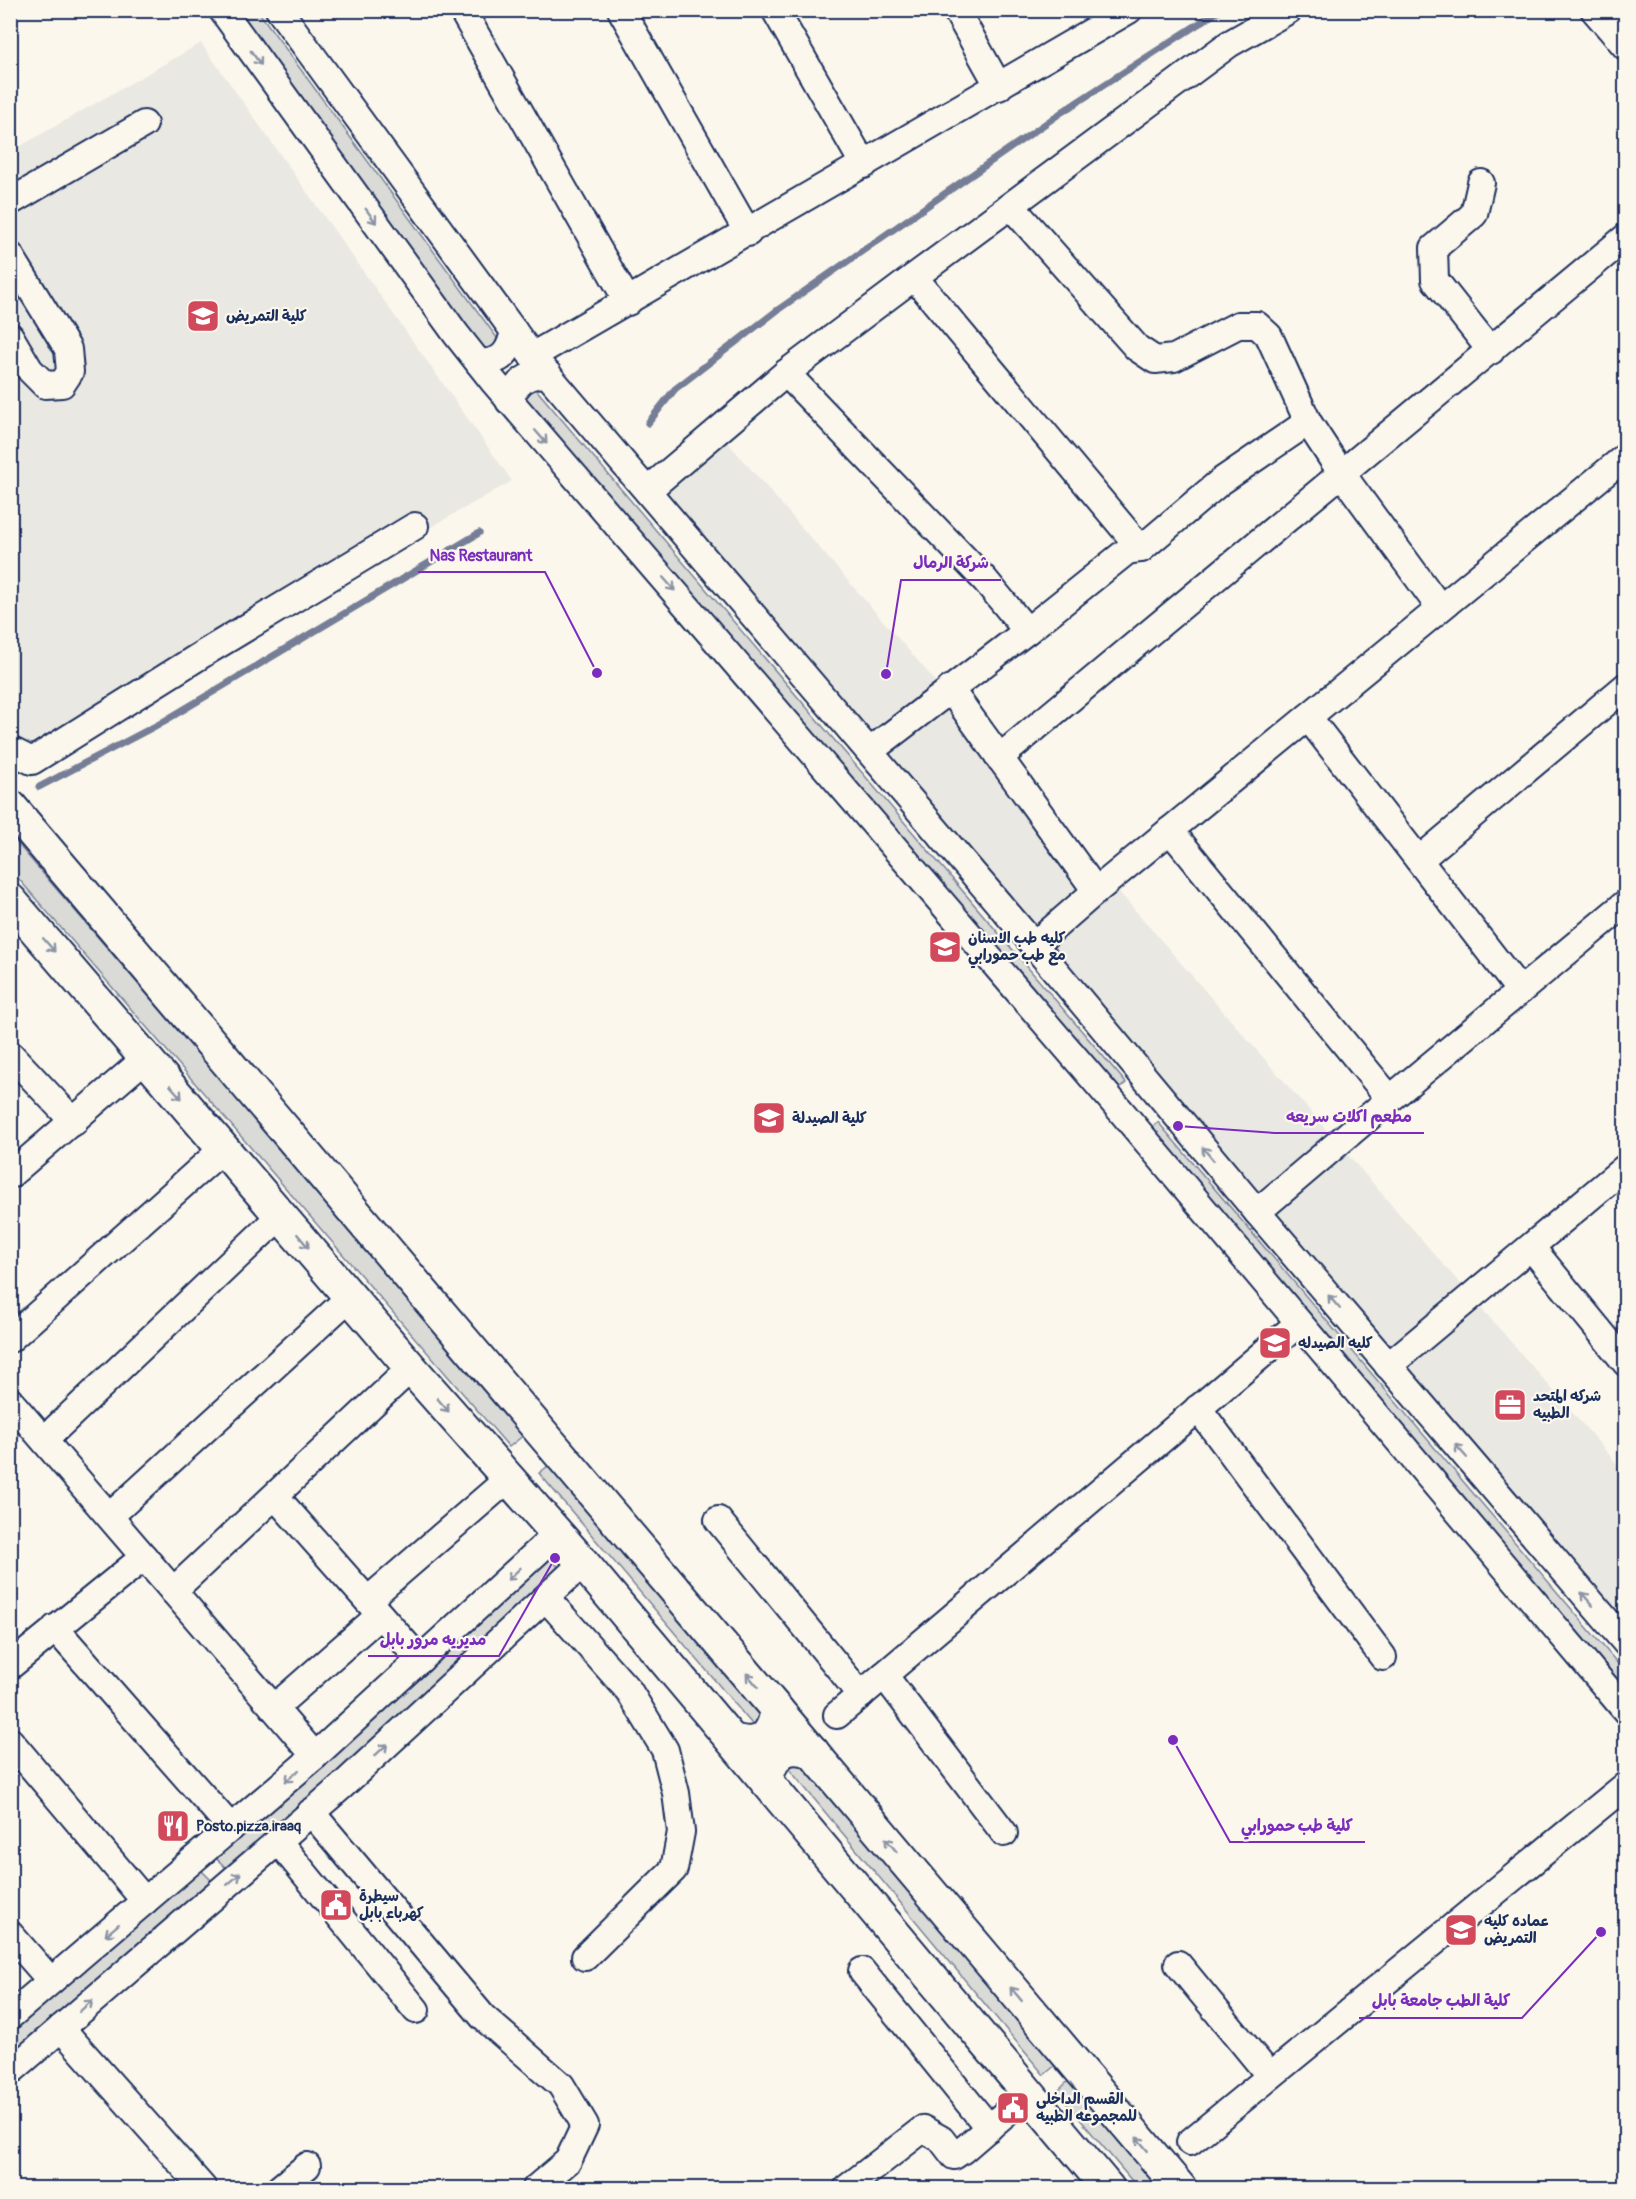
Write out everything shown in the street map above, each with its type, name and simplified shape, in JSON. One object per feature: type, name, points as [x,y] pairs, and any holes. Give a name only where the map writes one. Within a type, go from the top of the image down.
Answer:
[{"type":"main road","points":[[11,808],[1180,2188]]},
{"type":"main road","points":[[10,900],[411,1368],[583,1563],[1108,2188]]},
{"type":"main road","points":[[732,1740],[752,1743],[764,1738],[773,1726],[777,1710]]},
{"type":"main road","points":[[766,1781],[771,1764],[781,1752],[800,1748],[813,1752]]},
{"type":"street","points":[[222,10],[479,363],[510,401],[1110,1098],[1626,1711]]},
{"type":"street","points":[[279,10],[540,365],[870,751],[1257,1212],[1626,1643]]},
{"type":"street","points":[[462,10],[628,302]]},
{"type":"street","points":[[621,10],[748,233]]},
{"type":"street","points":[[775,10],[864,165]]},
{"type":"street","points":[[956,10],[999,87]]},
{"type":"street","points":[[510,401],[513,390],[524,378],[536,374],[540,365],[628,302],[1130,10]]},
{"type":"street","points":[[648,490],[786,373],[914,277],[1229,44],[1289,10]]},
{"type":"street","points":[[1594,10],[1626,47]]},
{"type":"street","points":[[10,202],[144,124]]},
{"type":"street","points":[[1482,183],[1474,214],[1434,248],[1435,280],[1491,351]]},
{"type":"street","points":[[1011,206],[1137,348],[1155,360],[1174,357],[1238,325],[1257,325],[1269,336],[1308,422],[1342,474],[1440,608]]},
{"type":"street","points":[[999,758],[1626,237]]},
{"type":"street","points":[[10,255],[68,349],[70,372],[62,384],[45,385],[30,370],[10,336]]},
{"type":"street","points":[[914,277],[1141,549]]},
{"type":"street","points":[[479,363],[490,362],[502,357],[511,344],[514,331]]},
{"type":"street","points":[[786,373],[985,580],[1028,631]]},
{"type":"street","points":[[870,751],[1028,631],[1127,551],[1141,549],[1220,482],[1308,422]]},
{"type":"street","points":[[1034,945],[1096,891],[1626,456]]},
{"type":"street","points":[[10,750],[32,761],[206,652],[415,526]]},
{"type":"street","points":[[1419,860],[1626,686]]},
{"type":"street","points":[[950,689],[1096,891]]},
{"type":"street","points":[[1308,717],[1520,991]]},
{"type":"street","points":[[1170,830],[1390,1099]]},
{"type":"street","points":[[1257,1212],[1626,903]]},
{"type":"street","points":[[10,1054],[74,1122]]},
{"type":"street","points":[[10,1175],[146,1058]]},
{"type":"street","points":[[1110,1098],[1124,1098],[1130,1094],[1140,1083],[1142,1075]]},
{"type":"street","points":[[1139,1133],[1152,1114],[1172,1110]]},
{"type":"street","points":[[10,1339],[224,1148]]},
{"type":"street","points":[[1388,1366],[1626,1167]]},
{"type":"street","points":[[44,1440],[281,1215]]},
{"type":"street","points":[[1531,1247],[1624,1360]]},
{"type":"street","points":[[110,1516],[350,1297]]},
{"type":"street","points":[[837,1715],[1299,1323]]},
{"type":"street","points":[[173,1590],[411,1368]]},
{"type":"street","points":[[10,1401],[315,1756]]},
{"type":"street","points":[[1198,1408],[1383,1657]]},
{"type":"street","points":[[274,1708],[508,1479]]},
{"type":"street","points":[[275,1496],[420,1660]]},
{"type":"street","points":[[718,1520],[861,1695]]},
{"type":"street","points":[[10,2016],[315,1756],[557,1534]]},
{"type":"street","points":[[10,1666],[144,1557]]},
{"type":"street","points":[[10,2072],[311,1812],[583,1563]]},
{"type":"street","points":[[546,1598],[629,1691],[665,1750],[676,1792],[681,1832],[674,1869],[585,1956]]},
{"type":"street","points":[[55,1628],[231,1828]]},
{"type":"street","points":[[884,1675],[1004,1833]]},
{"type":"street","points":[[10,1741],[145,1901]]},
{"type":"street","points":[[1190,2142],[1626,1785]]},
{"type":"street","points":[[311,1812],[483,2018],[561,2085],[585,2125],[568,2161],[536,2188]]},
{"type":"street","points":[[278,1841],[416,2010]]},
{"type":"street","points":[[10,1934],[51,1982]]},
{"type":"street","points":[[1178,1964],[1270,2076]]},
{"type":"street","points":[[862,1971],[989,2127]]},
{"type":"street","points":[[61,2028],[203,2188]]},
{"type":"street","points":[[847,2188],[923,2129],[941,2139],[954,2156],[1029,2093]]},
{"type":"street","points":[[280,2188],[307,2166]]},
{"type":"shaded area","points":[[234,11],[258,11],[500,342],[482,354]]},
{"type":"shaded area","name":"كلية التمريض","points":[[201,43],[512,481],[19,761],[10,750],[10,152]]},
{"type":"shaded area","points":[[529,381],[1126,1083],[1114,1093],[516,391]]},
{"type":"shaded area","points":[[722,436],[1625,1473],[1625,1628],[661,494]]},
{"type":"shaded area","points":[[10,835],[525,1434],[509,1447],[11,870]]},
{"type":"shaded area","points":[[1158,1122],[1625,1672],[1625,1700],[1147,1132]]},
{"type":"shaded area","points":[[552,1463],[770,1720],[757,1730],[539,1473]]},
{"type":"shaded area","points":[[550,1556],[561,1571],[228,1870],[213,1855]]},
{"type":"shaded area","points":[[799,1753],[1058,2063],[1044,2075],[785,1764]]},
{"type":"shaded area","points":[[199,1868],[212,1881],[11,2056],[10,2032]]},
{"type":"shaded area","points":[[1071,2078],[1165,2188],[1138,2188],[1057,2092]]},
{"type":"waterway","points":[[648,423],[675,389],[779,309],[1062,112],[1220,10]]},
{"type":"waterway","points":[[39,787],[161,723],[479,533]]},
{"type":"place","name":"كلية التمريض","points":[[203,316]]},
{"type":"place","name":"Nas Restaurant","points":[[597,673]]},
{"type":"place","name":"شركة الرمال","points":[[886,674]]},
{"type":"place","name":"كليه طب الاسنان مع طب حمورابي","points":[[945,947]]},
{"type":"place","name":"كلية الصيدلة","points":[[769,1118]]},
{"type":"place","name":"مطعم اكلات سريعه","points":[[1178,1126]]},
{"type":"place","name":"كليه الصيدله","points":[[1275,1343]]},
{"type":"place","name":"شركه المتحد الطبيه","points":[[1510,1405]]},
{"type":"place","name":"مديريه مرور بابل","points":[[555,1558]]},
{"type":"place","name":"كلية طب حمورابي","points":[[1173,1740]]},
{"type":"place","name":"Posto.pizza.iraaq","points":[[173,1826]]},
{"type":"place","name":"سيطرة كهرباء بابل","points":[[336,1905]]},
{"type":"place","name":"عماده كليه التمريض","points":[[1461,1930]]},
{"type":"place","name":"كلية الطب جامعة بابل","points":[[1601,1932]]},
{"type":"place","name":"القسم الداخلي للمجموعه الطبيه","points":[[1013,2108]]}]
